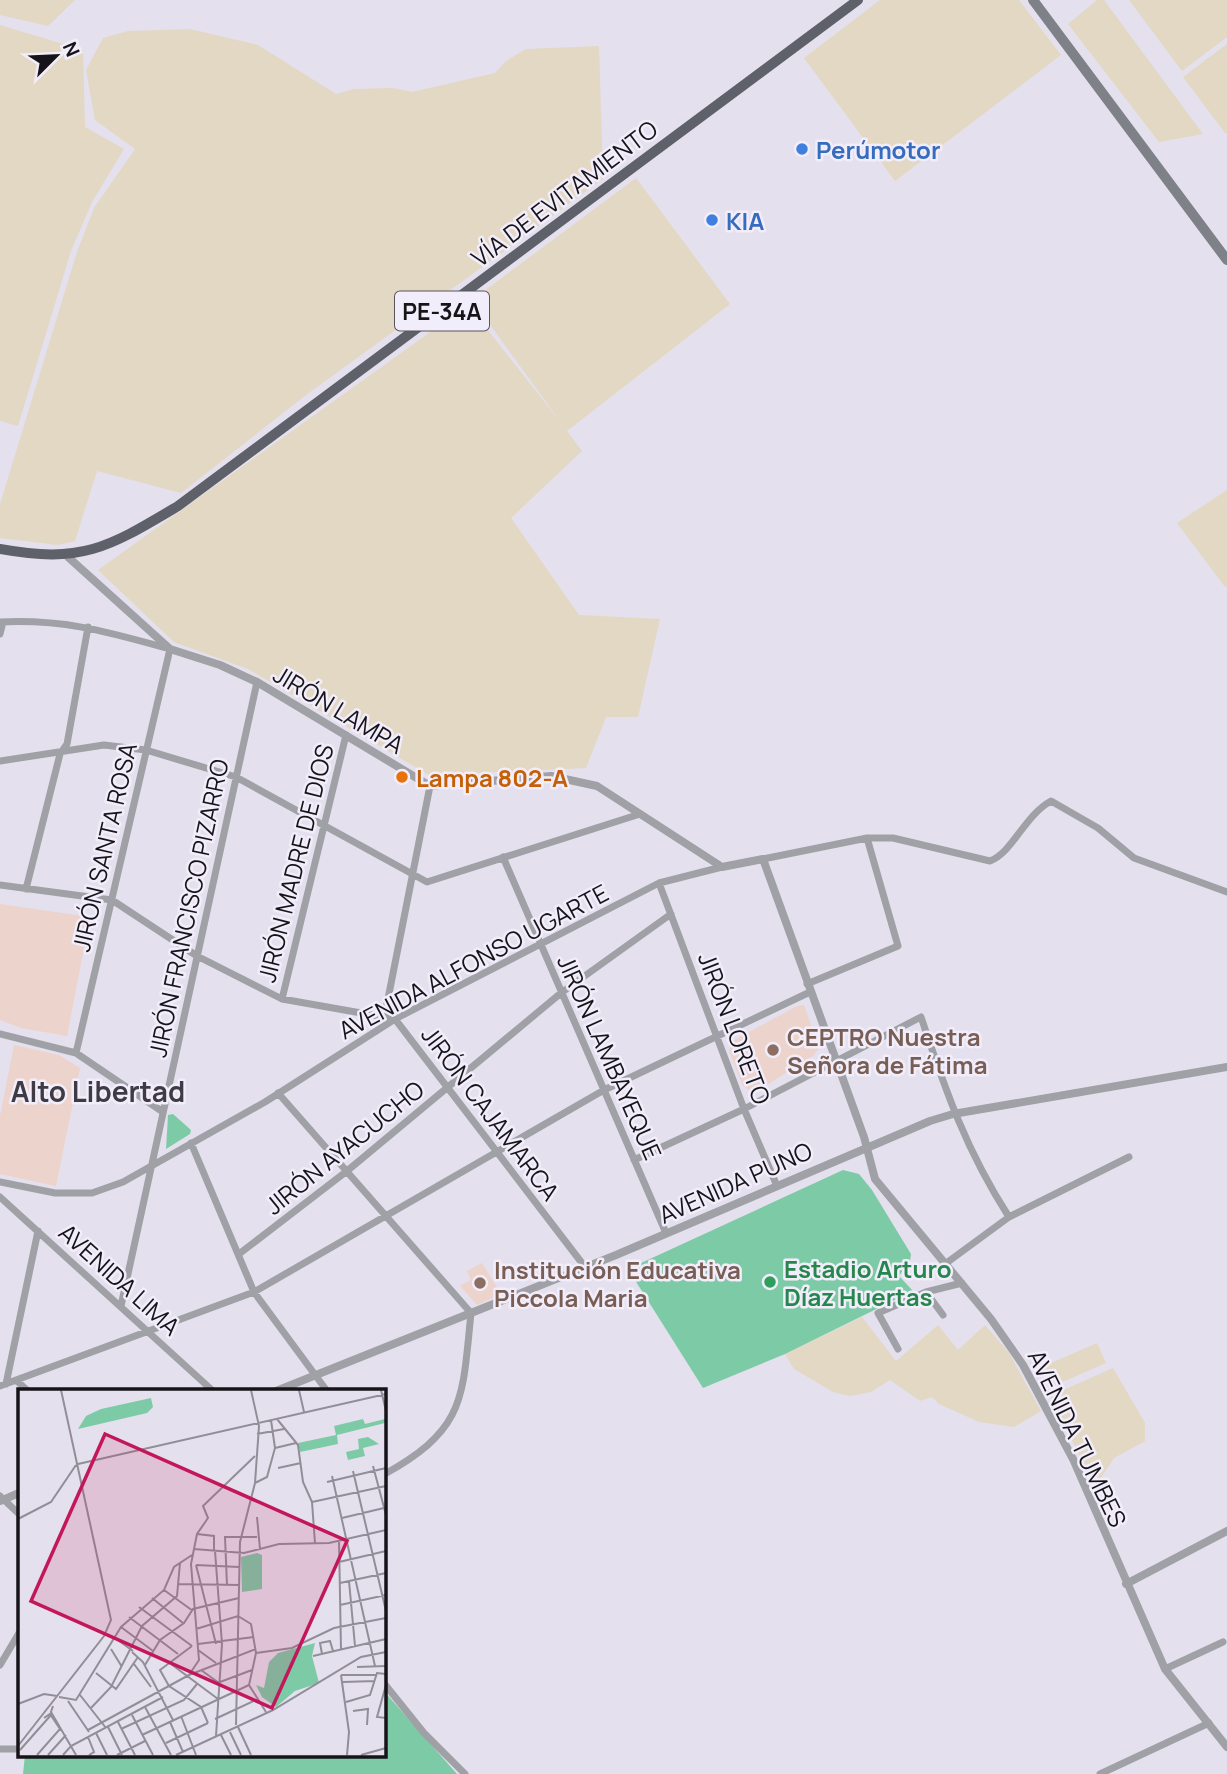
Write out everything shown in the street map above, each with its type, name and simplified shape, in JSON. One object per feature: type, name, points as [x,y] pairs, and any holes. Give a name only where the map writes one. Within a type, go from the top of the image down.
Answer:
[{"type":"highway","name":"VÍA DE EVITAMIENTO","points":[[0,550],[68,556],[105,546],[212,482],[858,0]]},
{"type":"main road","points":[[1033,0],[1227,260]]},
{"type":"street","points":[[68,556],[170,649]]},
{"type":"street","name":"JIRÓN LAMPA","points":[[1,622],[50,621],[88,627],[220,665],[257,682],[430,786]]},
{"type":"street","points":[[0,634],[1,622]]},
{"type":"street","points":[[26,889],[60,754],[67,744],[88,627]]},
{"type":"street","name":"JIRÓN SANTA ROSA","points":[[76,1054],[170,649]]},
{"type":"street","name":"JIRÓN FRANCISCO PIZARRO","points":[[121,1306],[257,682]]},
{"type":"street","name":"JIRÓN MADRE DE DIOS","points":[[282,999],[346,735]]},
{"type":"street","points":[[0,761],[60,754],[104,745],[146,750],[236,777],[427,882],[640,814]]},
{"type":"street","points":[[382,1028],[430,786],[551,776],[597,786],[722,867]]},
{"type":"street","name":"AVENIDA ALFONSO UGARTE","points":[[0,1182],[55,1193],[92,1193],[151,1167],[278,1093],[395,1019],[659,883],[722,867],[867,838],[893,838],[938,846],[990,861],[1001,856],[1021,826],[1038,808],[1051,801],[1098,828],[1134,858],[1227,891]]},
{"type":"street","points":[[38,1231],[3,1385],[254,1292],[604,1090],[898,946],[867,838]]},
{"type":"street","name":"JIRÓN LAMBAYEQUE","points":[[503,857],[666,1233]]},
{"type":"street","name":"AVENIDA TUMBES","points":[[763,859],[836,1059],[875,1179],[962,1283],[1023,1365],[1073,1459],[1165,1669],[1227,1747]]},
{"type":"street","name":"JIRÓN LORETO","points":[[659,883],[744,1110],[777,1185]]},
{"type":"street","name":"JIRÓN CAJAMARCA","points":[[0,885],[111,900],[197,956],[282,999],[395,1019],[585,1267]]},
{"type":"street","name":"JIRÓN AYACUCHO","points":[[239,1254],[346,1171],[561,993],[671,914]]},
{"type":"street","points":[[634,1160],[744,1110],[836,1059],[922,1017],[953,1114],[978,1169],[1009,1217]]},
{"type":"street","points":[[0,1034],[76,1054],[163,1112]]},
{"type":"street","name":"AVENIDA PUNO","points":[[281,1389],[585,1267],[865,1146],[953,1114],[1227,1067]]},
{"type":"street","points":[[278,1093],[471,1313],[463,1389],[455,1414],[442,1434],[426,1449],[385,1472]]},
{"type":"street","points":[[191,1143],[254,1292],[326,1389]]},
{"type":"street","points":[[945,1264],[1009,1217],[1129,1157]]},
{"type":"street","name":"AVENIDA LIMA","points":[[0,1197],[212,1389]]},
{"type":"street","points":[[898,1349],[878,1314],[926,1292],[962,1283]]},
{"type":"street","points":[[926,1292],[943,1315]]},
{"type":"street","points":[[17,1381],[26,1389]]},
{"type":"street","points":[[1,1499],[18,1493]]},
{"type":"street","points":[[1,1499],[18,1513]]},
{"type":"street","points":[[1126,1584],[1227,1531]]},
{"type":"street","points":[[0,1665],[3,1649],[18,1634]]},
{"type":"street","points":[[1165,1669],[1223,1642]]},
{"type":"street","points":[[385,1684],[424,1733],[465,1774]]},
{"type":"street","points":[[1100,1774],[1209,1723]]},
{"type":"street","points":[[0,1749],[18,1749]]},
{"type":"shaded area","points":[[0,0],[75,0],[48,26],[0,15]]},
{"type":"shaded area","points":[[880,0],[1019,0],[1061,55],[895,181],[804,58]]},
{"type":"shaded area","points":[[1097,0],[1104,0],[1203,134],[1159,142],[1068,24]]},
{"type":"shaded area","points":[[1129,0],[1227,0],[1227,37],[1182,71]]},
{"type":"shaded area","points":[[0,25],[83,50],[85,127],[124,149],[92,202],[71,251],[18,426],[0,421]]},
{"type":"shaded area","points":[[190,29],[258,45],[336,94],[354,89],[393,88],[412,92],[495,73],[506,61],[526,49],[599,46],[603,179],[306,395],[181,493],[97,471],[75,541],[58,545],[0,538],[0,504],[77,252],[94,208],[135,149],[95,120],[86,70],[103,38],[128,31]]},
{"type":"shaded area","points":[[1227,44],[1227,133],[1225,133],[1183,77]]},
{"type":"shaded area","points":[[636,178],[730,304],[567,431],[582,451],[511,518],[579,615],[660,619],[638,717],[606,717],[586,768],[429,775],[248,669],[174,642],[98,570],[468,305],[562,424],[472,300]]},
{"type":"shaded area","points":[[1227,490],[1227,586],[1225,587],[1177,523]]},
{"type":"shaded area","points":[[0,904],[90,917],[67,1036],[21,1028],[0,1020]]},
{"type":"shaded area","name":"CEPTRO Nuestra Señora de Fátima","points":[[804,1005],[819,1048],[813,1056],[754,1093],[743,1086],[729,1051],[731,1042],[797,1006]]},
{"type":"shaded area","points":[[14,1045],[59,1055],[80,1068],[56,1186],[0,1174],[0,1116]]},
{"type":"shaded area","name":"Institución Educativa Piccola Maria","points":[[482,1263],[501,1294],[477,1305],[460,1286],[471,1280],[467,1271]]},
{"type":"shaded area","points":[[862,1317],[896,1361],[938,1325],[958,1350],[985,1325],[1009,1353],[1041,1411],[1014,1427],[979,1422],[939,1404],[932,1397],[920,1401],[890,1380],[871,1392],[850,1396],[833,1392],[794,1369],[785,1354]]},
{"type":"shaded area","points":[[1097,1343],[1106,1363],[1051,1387],[1042,1367]]},
{"type":"shaded area","points":[[1113,1368],[1145,1423],[1145,1441],[1114,1458],[1095,1487],[1050,1396]]},
{"type":"green space","points":[[173,1114],[191,1130],[190,1134],[166,1149],[168,1115]]},
{"type":"green space","name":"Estadio Arturo Díaz Huertas","points":[[843,1170],[859,1174],[872,1190],[911,1254],[910,1261],[899,1276],[913,1291],[785,1354],[703,1388],[628,1269]]},
{"type":"green space","points":[[385,1692],[457,1774],[23,1774],[25,1756],[385,1756]]},
{"type":"place","name":"Perúmotor","points":[[802,149]]},
{"type":"place","name":"KIA","points":[[712,220]]},
{"type":"place","name":"Lampa 802-A","points":[[402,777]]},
{"type":"place","name":"CEPTRO Nuestra Señora de Fátima","points":[[773,1050]]},
{"type":"place","name":"Estadio Arturo Díaz Huertas","points":[[770,1282]]},
{"type":"place","name":"Institución Educativa Piccola Maria","points":[[480,1283]]},
{"type":"district","name":"Alto Libertad","points":[[98,1091]]}]
